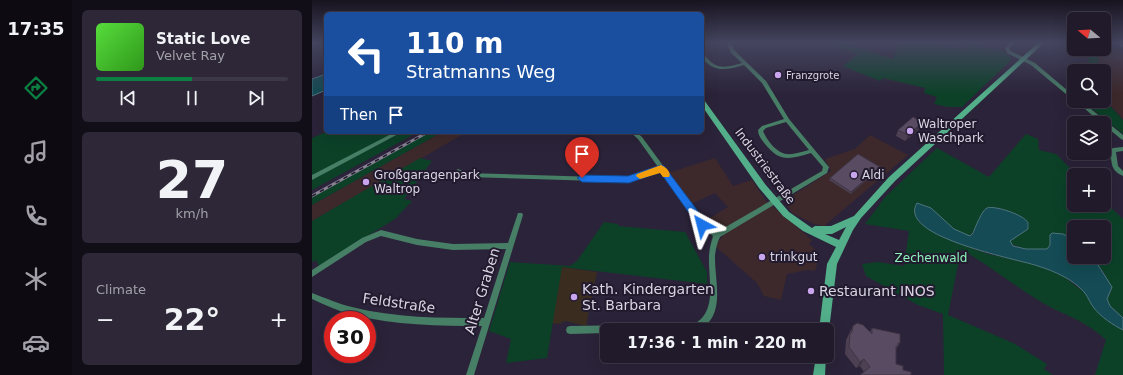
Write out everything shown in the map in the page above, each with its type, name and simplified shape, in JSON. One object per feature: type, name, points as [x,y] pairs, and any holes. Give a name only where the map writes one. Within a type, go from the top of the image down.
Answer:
[{"type":"main road","points":[[825,323],[832,264],[857,217],[892,179],[1021,60]]},
{"type":"main road","name":"Industriestraße","points":[[704,104],[774,202],[786,214],[806,229],[841,245]]},
{"type":"main road","points":[[806,229],[824,231],[832,230],[857,217]]},
{"type":"main road","points":[[819,375],[820,363]]},
{"type":"street","points":[[706,60],[710,65],[717,68],[727,68],[744,64]]},
{"type":"street","points":[[570,330],[695,328],[701,325],[707,321],[714,307],[711,268],[713,242],[717,235],[826,170],[822,161],[812,151],[788,120],[764,82],[740,60]]},
{"type":"street","points":[[1023,60],[1033,64],[1067,92]]},
{"type":"street","points":[[1087,108],[1123,138]]},
{"type":"street","points":[[788,120],[764,127],[760,131],[761,135],[774,152],[780,156],[788,157],[812,151]]},
{"type":"street","points":[[312,178],[395,134]]},
{"type":"street","points":[[636,134],[702,225],[717,235]]},
{"type":"street","points":[[1123,149],[1113,150],[1116,167],[1123,174]]},
{"type":"street","points":[[458,171],[467,175],[629,180],[661,168]]},
{"type":"street","name":"Alter Graben","points":[[470,375],[520,215]]},
{"type":"street","points":[[312,274],[364,240],[381,233],[417,242],[453,247],[510,246]]},
{"type":"street","name":"Feldstraße","points":[[312,296],[341,307],[367,313],[429,322],[486,322]]},
{"type":"shaded area","points":[[1098,60],[1123,60],[1123,119],[1111,106],[1111,64],[1098,64]]},
{"type":"shaded area","points":[[324,75],[324,91],[312,96],[312,79]]},
{"type":"shaded area","name":"Großgaragenpark Waltrop","points":[[438,134],[464,134],[312,221],[312,205]]},
{"type":"shaded area","points":[[870,135],[908,155],[824,226],[814,224],[792,213],[784,201],[831,171],[825,159],[855,149]]},
{"type":"shaded area","points":[[715,158],[733,186],[752,180],[765,200],[812,240],[809,244],[817,251],[818,261],[815,271],[807,270],[787,274],[781,300],[764,296],[757,283],[715,246],[723,236],[705,221],[728,207],[715,193],[691,204],[668,173]]},
{"type":"shaded area","points":[[917,203],[931,208],[954,229],[970,236],[985,209],[991,207],[1009,211],[1026,220],[1028,223],[1028,229],[1010,241],[1013,246],[1026,249],[1047,249],[1050,245],[1050,235],[1052,233],[1067,236],[1067,264],[1097,264],[1112,287],[1107,299],[1110,306],[1123,318],[1123,330],[1100,315],[1085,293],[1063,276],[1038,266],[962,245],[941,236],[924,226],[915,215]]},
{"type":"shaded area","name":"Kath. Kindergarten St. Barbara","points":[[562,267],[597,272],[586,326],[566,321],[562,322],[561,324],[548,323]]},
{"type":"green space","points":[[851,60],[1011,60],[962,107],[948,107],[934,104],[937,97],[924,93],[925,88],[883,78],[880,81],[843,66]]},
{"type":"green space","points":[[1088,60],[1098,60],[1098,63],[1089,64]]},
{"type":"green space","points":[[1111,107],[1123,120],[1123,134],[1111,124],[1111,116],[1101,116],[1091,108]]},
{"type":"green space","points":[[324,133],[392,134],[312,176],[312,138]]},
{"type":"green space","points":[[398,134],[414,134],[312,190],[312,179]]},
{"type":"green space","points":[[426,134],[438,134],[312,205],[312,197]]},
{"type":"green space","name":"Zechenwald","points":[[1026,134],[1038,139],[1039,150],[1056,154],[1070,168],[1067,168],[1067,212],[1111,212],[1111,208],[1123,219],[1123,318],[1110,306],[1107,299],[1111,291],[1104,273],[1098,264],[1111,264],[1111,220],[1067,220],[1067,238],[1050,235],[1050,245],[1047,249],[1026,249],[1010,244],[1009,241],[1028,229],[1025,219],[1008,211],[987,208],[970,236],[957,231],[935,212],[923,205],[918,221],[931,230],[966,246],[988,254],[1038,265],[1063,276],[1085,293],[1094,308],[1123,330],[1123,375],[1095,375],[1106,340],[1098,333],[1081,322],[1038,300],[961,249],[948,315],[1013,343],[1047,364],[1044,369],[1053,375],[944,375],[943,314],[918,305],[866,276],[862,264],[878,262],[904,266],[909,231],[865,224],[885,197],[937,148],[989,177]]},
{"type":"green space","points":[[420,158],[432,161],[404,199],[412,201],[395,219],[319,266],[316,260],[312,262],[312,221]]},
{"type":"green space","points":[[604,222],[618,224],[618,226],[685,232],[707,272],[707,284],[562,267],[547,358],[506,363],[511,339],[489,331],[510,262],[570,266],[577,261]]},
{"type":"building","points":[[913,117],[923,122],[908,135],[898,130]]},
{"type":"building","name":"Aldi","points":[[858,154],[880,167],[851,192],[830,178]]},
{"type":"building","points":[[857,323],[863,325],[872,334],[872,328],[900,334],[900,343],[896,346],[896,364],[903,366],[903,370],[911,372],[911,375],[860,375],[870,367],[864,359],[860,362],[849,347],[850,334],[853,326]]},
{"type":"railway","points":[[312,196],[424,134]]},
{"type":"slow traffic","points":[[640,176],[661,168],[666,175]]},
{"type":"place","name":"Franzgrote","points":[[778,75]]},
{"type":"place","name":"Waltroper Waschpark","points":[[910,131]]},
{"type":"place","name":"Aldi","points":[[854,175]]},
{"type":"place","name":"Großgaragenpark Waltrop","points":[[366,182]]},
{"type":"place","name":"trinkgut","points":[[762,257]]},
{"type":"place","name":"Restaurant INOS","points":[[811,291]]},
{"type":"place","name":"Kath. Kindergarten St. Barbara","points":[[574,297]]},
{"type":"route","points":[[582,178],[629,180],[661,168],[702,225]]}]
